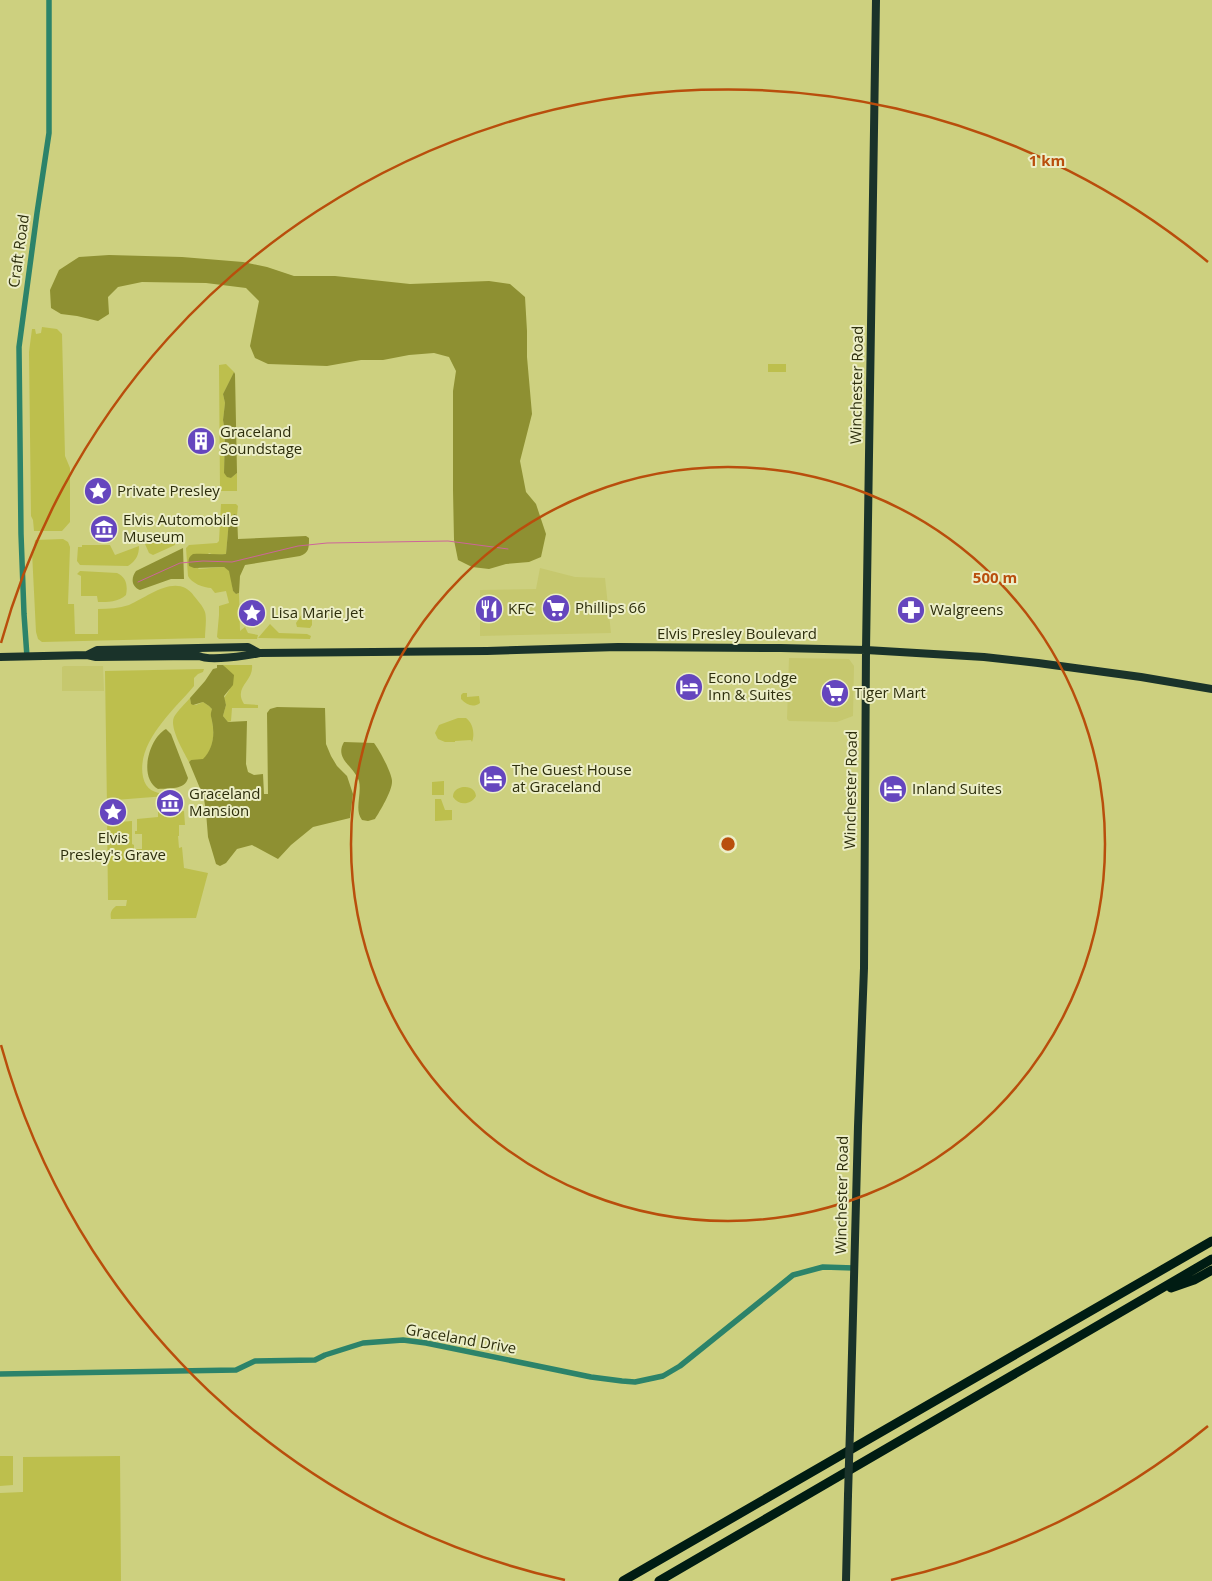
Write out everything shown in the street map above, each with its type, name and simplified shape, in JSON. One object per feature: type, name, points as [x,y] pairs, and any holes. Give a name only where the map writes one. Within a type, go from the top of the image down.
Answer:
[{"type":"highway","points":[[624,1581],[1212,1241]]},
{"type":"highway","points":[[658,1581],[1212,1259]]},
{"type":"highway","points":[[1149,1296],[1194,1280],[1212,1270]]},
{"type":"main road","name":"Winchester Road","points":[[846,1581],[864,968],[866,650],[876,0]]},
{"type":"main road","name":"Elvis Presley Boulevard","points":[[0,657],[87,655],[97,650],[248,647],[259,653],[504,651],[618,647],[866,650],[1038,663],[1212,689]]},
{"type":"street","name":"Craft Road","points":[[27,657],[21,534],[19,347],[49,133],[49,0]]},
{"type":"street","name":"Graceland Drive","points":[[0,1374],[236,1370],[255,1361],[315,1360],[364,1343],[403,1340],[426,1343],[591,1378],[635,1382],[663,1376],[680,1366],[794,1274],[823,1268],[854,1268]]},
{"type":"shaded area","points":[[109,255],[182,257],[243,262],[267,267],[294,276],[335,276],[410,284],[489,281],[510,284],[525,297],[527,357],[532,414],[520,461],[526,492],[536,504],[546,534],[541,557],[529,562],[506,564],[489,569],[472,567],[458,560],[454,540],[453,490],[453,391],[456,371],[449,357],[434,353],[383,360],[361,360],[327,366],[268,364],[255,358],[250,346],[259,301],[246,288],[206,283],[142,282],[118,287],[108,297],[109,314],[98,321],[61,314],[51,308],[50,290],[59,270],[79,257]]},
{"type":"shaded area","points":[[42,327],[57,329],[62,334],[65,456],[70,468],[70,522],[62,531],[34,531],[31,516],[29,352],[32,329],[35,329],[36,334],[41,333]]},
{"type":"shaded area","points":[[226,364],[234,372],[223,394],[225,403],[223,420],[225,432],[224,473],[231,478],[237,473],[237,491],[220,491],[219,365]]},
{"type":"shaded area","points":[[768,364],[786,364],[786,372],[768,372]]},
{"type":"shaded area","points":[[234,372],[237,473],[231,478],[227,477],[224,473],[225,432],[223,420],[225,403],[223,394]]},
{"type":"shaded area","points":[[221,504],[236,504],[238,506],[237,515],[234,514],[229,520],[226,554],[214,555],[209,553],[198,569],[224,567],[230,571],[233,591],[236,594],[239,593],[240,631],[245,627],[248,633],[258,635],[257,639],[219,639],[217,637],[219,606],[229,603],[226,591],[215,593],[211,588],[195,583],[188,576],[186,548],[189,545],[217,543],[219,541]]},
{"type":"shaded area","points":[[234,514],[237,515],[238,539],[306,536],[309,538],[308,550],[300,556],[245,565],[240,576],[239,593],[236,594],[233,591],[229,571],[224,567],[194,568],[189,566],[188,562],[193,554],[226,554],[229,520]]},
{"type":"shaded area","points":[[172,537],[175,539],[175,545],[153,555],[149,553],[145,544],[149,539]]},
{"type":"shaded area","points":[[63,539],[68,542],[70,547],[68,604],[74,604],[75,634],[98,634],[98,609],[129,605],[153,592],[171,586],[179,586],[187,589],[194,596],[205,612],[205,638],[42,642],[38,639],[36,632],[32,552],[35,540]]},
{"type":"shaded area","points":[[82,545],[110,545],[115,555],[139,546],[139,549],[135,560],[128,566],[80,565],[77,561],[78,547],[82,547]]},
{"type":"shaded area","points":[[183,548],[184,579],[171,579],[140,590],[133,584],[133,576],[136,571]]},
{"type":"shaded area","points":[[540,568],[575,577],[605,578],[611,633],[480,636],[480,590],[536,589]]},
{"type":"shaded area","points":[[80,571],[117,573],[126,582],[126,595],[109,602],[98,602],[97,596],[81,596],[81,576],[77,574]]},
{"type":"shaded area","points":[[306,610],[312,612],[312,625],[310,628],[297,627],[296,623]]},
{"type":"shaded area","points":[[270,624],[279,633],[307,634],[311,636],[310,639],[258,638]]},
{"type":"shaded area","points":[[789,658],[849,659],[854,666],[853,716],[837,722],[789,721],[787,719]]},
{"type":"shaded area","points":[[217,665],[223,665],[234,675],[233,685],[224,696],[226,705],[223,716],[228,722],[247,721],[246,764],[248,772],[254,775],[263,774],[264,794],[268,794],[267,713],[270,709],[277,707],[325,708],[326,744],[337,766],[347,776],[353,794],[350,818],[313,827],[291,845],[278,859],[252,845],[237,849],[226,863],[220,866],[216,864],[208,837],[206,812],[217,809],[217,806],[205,806],[204,798],[189,762],[191,760],[203,759],[211,746],[213,731],[212,709],[203,702],[191,704],[190,698],[213,669],[217,668]]},
{"type":"shaded area","points":[[223,665],[252,665],[252,671],[242,688],[241,698],[244,704],[258,705],[258,708],[232,708],[231,721],[228,722],[223,716],[226,705],[224,698],[230,689]]},
{"type":"shaded area","points":[[103,666],[104,691],[62,691],[62,667]]},
{"type":"shaded area","points":[[204,669],[203,672],[194,678],[194,686],[158,727],[145,751],[142,764],[144,781],[148,788],[158,793],[166,794],[166,796],[115,800],[110,806],[121,801],[123,818],[117,819],[119,822],[132,821],[132,844],[134,849],[142,849],[142,834],[135,834],[135,831],[137,831],[137,819],[158,817],[158,807],[163,806],[164,810],[168,809],[169,813],[184,811],[185,825],[179,825],[178,836],[179,848],[182,847],[184,868],[208,873],[196,918],[111,919],[113,909],[116,906],[126,906],[127,900],[108,900],[107,816],[110,814],[110,807],[107,807],[105,671]]},
{"type":"shaded area","points":[[463,693],[467,693],[467,697],[479,696],[480,703],[472,706],[468,704],[461,699]]},
{"type":"shaded area","points":[[190,698],[191,704],[196,705],[203,702],[212,709],[213,732],[211,747],[203,760],[191,760],[189,762],[178,740],[173,722],[176,714]]},
{"type":"shaded area","points":[[458,718],[466,718],[472,726],[472,742],[471,740],[445,742],[438,739],[435,733],[439,725]]},
{"type":"shaded area","points":[[166,729],[171,734],[188,778],[184,785],[158,789],[152,784],[148,776],[148,758],[155,741]]},
{"type":"shaded area","points":[[344,742],[374,743],[388,768],[392,779],[390,790],[375,819],[362,820],[360,816],[358,807],[359,781],[341,753]]},
{"type":"shaded area","points":[[444,781],[444,795],[432,795],[432,782]]},
{"type":"shaded area","points":[[463,787],[474,791],[476,796],[468,803],[458,802],[453,797],[456,790]]},
{"type":"shaded area","points":[[435,799],[441,799],[445,810],[452,810],[452,820],[435,821]]},
{"type":"shaded area","points":[[0,1456],[13,1456],[13,1485],[0,1486]]},
{"type":"shaded area","points":[[120,1456],[121,1581],[0,1581],[0,1493],[23,1492],[23,1457]]},
{"type":"waterway","points":[[138,582],[180,563],[203,561],[232,562],[298,546],[327,543],[448,541],[508,549]]},
{"type":"place","name":"Graceland Soundstage","points":[[201,441]]},
{"type":"place","name":"Private Presley","points":[[98,491]]},
{"type":"place","name":"Elvis Automobile Museum","points":[[104,529]]},
{"type":"place","name":"Phillips 66","points":[[556,608]]},
{"type":"place","name":"KFC","points":[[489,609]]},
{"type":"place","name":"Walgreens","points":[[911,610]]},
{"type":"place","name":"Lisa Marie Jet","points":[[252,613]]},
{"type":"place","name":"Econo Lodge Inn & Suites","points":[[689,687]]},
{"type":"place","name":"Tiger Mart","points":[[835,693]]},
{"type":"place","name":"The Guest House at Graceland","points":[[493,779]]},
{"type":"place","name":"Inland Suites","points":[[893,789]]},
{"type":"place","name":"Graceland Mansion","points":[[170,803]]},
{"type":"place","name":"Elvis Presley's Grave","points":[[113,812]]}]
